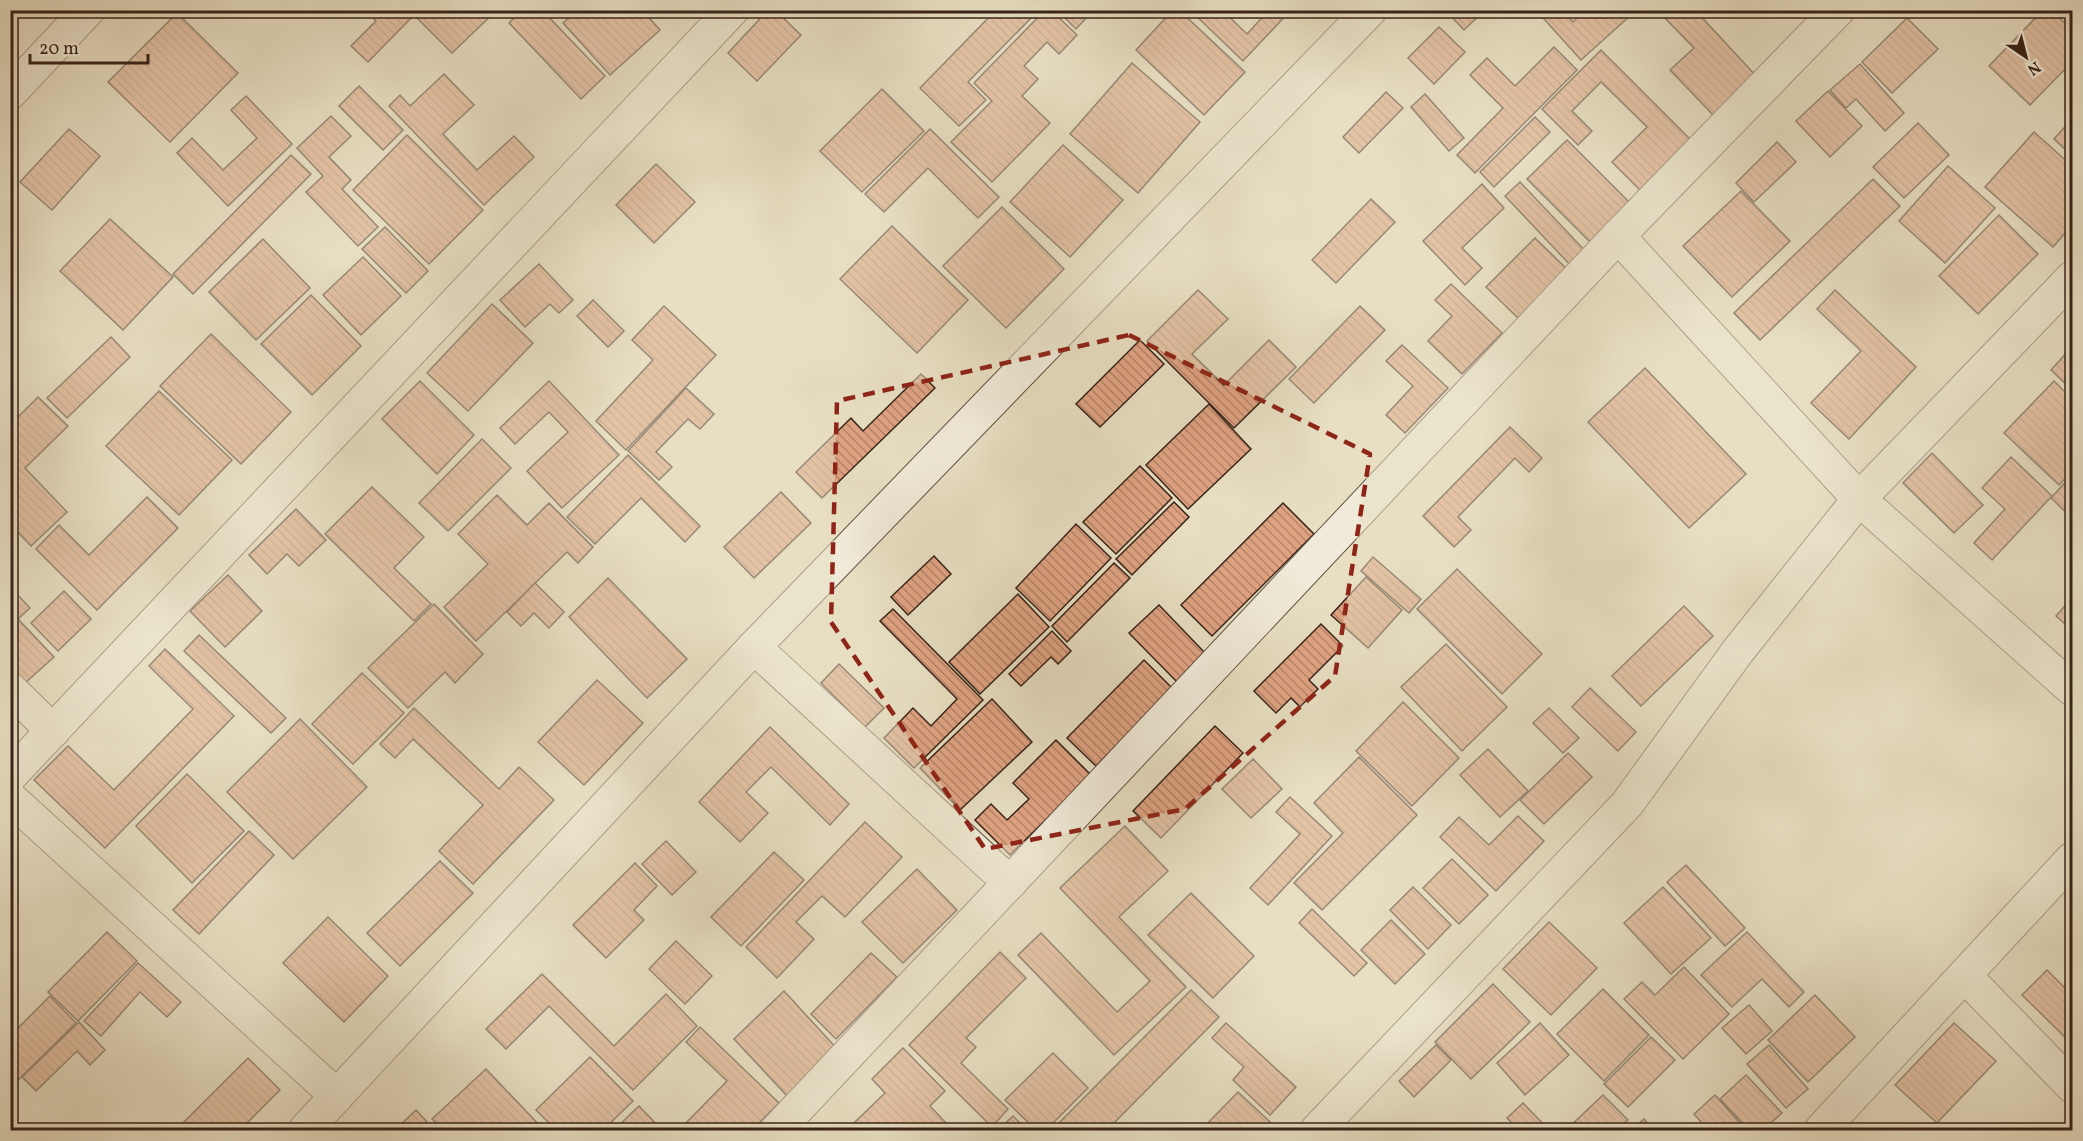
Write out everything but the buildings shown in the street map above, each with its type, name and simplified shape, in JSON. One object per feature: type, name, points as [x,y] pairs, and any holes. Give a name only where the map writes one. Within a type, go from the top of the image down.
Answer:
[{"type":"street","points":[[10,93],[88,10]]},
{"type":"street","points":[[10,776],[732,10]]},
{"type":"street","points":[[304,1131],[754,647],[1370,10]]},
{"type":"street","points":[[777,1131],[1618,236],[1838,10]]},
{"type":"street","points":[[1618,236],[1859,499],[2073,689]]},
{"type":"street","points":[[1317,1131],[1627,804],[1738,651],[1859,499],[2073,278]]},
{"type":"street","points":[[754,647],[1010,883]]},
{"type":"street","points":[[10,689],[53,731]]},
{"type":"street","points":[[10,798],[337,1096]]},
{"type":"street","points":[[1821,1131],[2073,859]]},
{"type":"street","points":[[1966,977],[2073,1086]]},
{"type":"highlighted area","points":[[1129,335],[1370,454],[1335,676],[1185,809],[985,849],[831,622],[837,401]]}]
